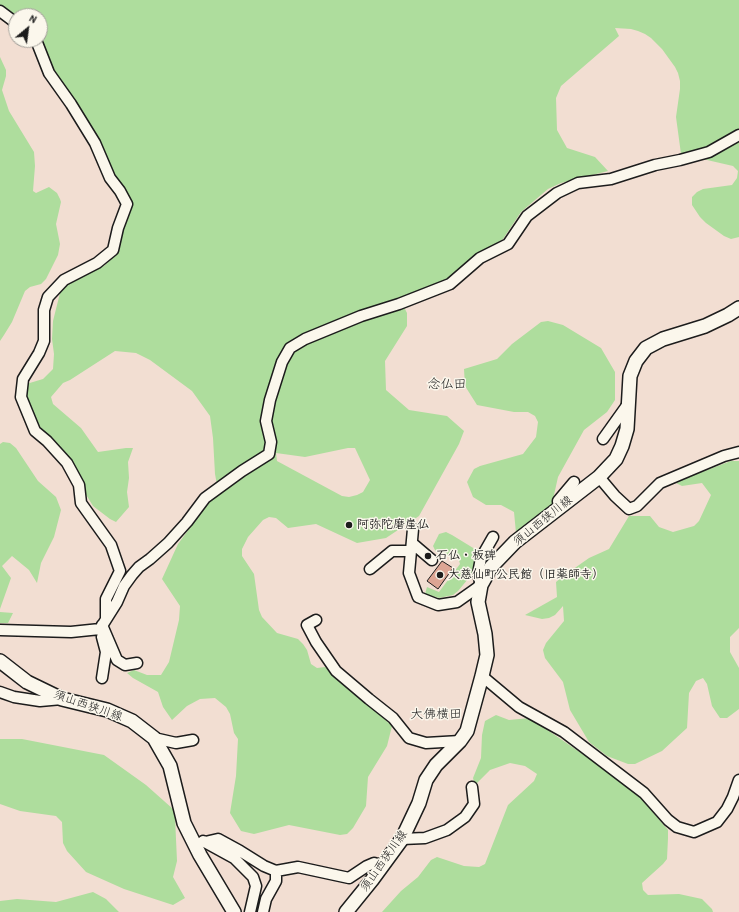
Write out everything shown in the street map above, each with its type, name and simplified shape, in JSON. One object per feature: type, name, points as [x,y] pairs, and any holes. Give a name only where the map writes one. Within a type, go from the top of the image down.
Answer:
[{"type":"main road","name":"須山西狭川線","points":[[346,912],[402,840],[419,803],[426,780],[436,765],[460,741],[467,731],[487,655],[485,634],[478,602],[481,585],[491,567],[515,542],[599,477],[616,459],[627,429],[630,376],[636,361],[646,348],[663,339],[705,326],[728,316],[739,308]]},
{"type":"main road","name":"須山西狭川線","points":[[0,661],[27,682],[62,699],[107,710],[132,722],[154,738],[170,766],[184,823],[200,855],[234,912]]},
{"type":"street","points":[[39,48],[50,73],[95,143],[110,178],[120,190],[127,204],[112,250],[97,263],[64,280],[48,297],[44,310],[44,341],[39,353],[23,379],[21,397],[35,431],[48,441],[67,463],[79,485],[82,503],[111,545],[120,571],[106,599],[103,624],[106,652],[102,678]]},
{"type":"street","points":[[0,630],[71,632],[103,624],[117,602],[124,586],[132,575],[139,567],[168,543],[187,522],[205,498],[242,471],[269,454],[271,442],[266,421],[270,400],[282,362],[290,348],[305,339],[361,316],[399,304],[450,284],[480,258],[508,244],[527,216],[551,197],[578,183],[611,179],[655,165],[709,152],[739,135]]},
{"type":"street","points":[[603,439],[628,404]]},
{"type":"street","points":[[599,477],[615,496],[629,509],[637,506],[660,483],[724,456],[739,452]]},
{"type":"street","points":[[558,508],[558,501],[574,482]]},
{"type":"street","points":[[413,529],[409,573],[418,597],[438,605],[457,602],[481,585],[478,574],[481,558],[493,537]]},
{"type":"street","points":[[370,570],[392,551],[411,547],[432,560]]},
{"type":"street","points":[[316,620],[307,625],[316,642],[336,670],[369,699],[394,718],[409,738],[426,743],[460,741]]},
{"type":"street","points":[[103,624],[117,660],[125,665],[137,663]]},
{"type":"street","points":[[482,676],[519,707],[564,732],[644,793],[668,820],[677,827],[694,832],[717,822],[727,809],[739,780]]},
{"type":"street","points":[[0,692],[14,697],[40,701],[62,699]]},
{"type":"street","points":[[154,738],[176,743],[193,740]]},
{"type":"street","points":[[402,840],[424,838],[447,830],[465,817],[474,804],[472,787]]},
{"type":"street","points":[[192,838],[205,842],[234,858],[253,877],[256,886],[250,912]]},
{"type":"street","points":[[205,842],[218,839],[264,866],[276,871],[298,867],[349,878],[374,863],[383,866]]},
{"type":"street","points":[[263,912],[266,899],[276,881],[276,871]]},
{"type":"green space","points":[[0,0],[739,0],[739,237],[731,239],[724,236],[706,223],[692,205],[692,197],[703,189],[732,185],[737,178],[738,171],[733,166],[681,154],[676,117],[680,81],[675,67],[662,49],[645,34],[631,29],[615,28],[619,36],[561,86],[556,98],[557,130],[567,148],[595,157],[608,171],[561,183],[548,189],[521,212],[503,239],[442,282],[406,295],[404,307],[407,313],[407,326],[385,361],[386,390],[409,410],[447,416],[464,431],[459,444],[419,516],[386,538],[357,543],[316,524],[288,528],[276,518],[269,517],[263,520],[248,537],[242,549],[242,556],[254,574],[259,610],[262,617],[277,633],[298,639],[307,650],[311,664],[317,668],[325,667],[350,687],[392,726],[387,746],[368,777],[366,806],[353,828],[347,834],[340,835],[289,825],[254,834],[241,831],[230,813],[236,776],[238,739],[234,733],[230,714],[226,707],[215,698],[200,699],[187,706],[172,720],[163,707],[158,692],[127,673],[134,670],[147,675],[161,675],[169,662],[179,620],[180,606],[162,579],[178,544],[218,490],[215,474],[210,416],[192,391],[150,360],[136,353],[115,351],[63,383],[51,397],[53,404],[81,428],[98,452],[133,448],[128,462],[129,478],[127,492],[129,507],[116,522],[93,506],[85,493],[74,465],[45,435],[23,400],[23,385],[43,379],[53,369],[53,321],[60,293],[74,276],[86,268],[104,266],[119,251],[127,193],[101,159],[53,74],[43,48],[48,48],[48,8],[8,8],[8,10],[0,5]],"holes":[[[348,448],[355,448],[370,480],[363,492],[349,497],[342,496],[277,461],[276,453],[305,457]]]},
{"type":"green space","points":[[0,57],[6,70],[2,90],[9,111],[34,152],[35,166],[33,191],[36,193],[49,187],[57,193],[61,202],[56,224],[60,244],[58,255],[46,279],[41,284],[30,287],[25,291],[12,322],[0,341]]},
{"type":"green space","points":[[548,321],[563,325],[601,348],[615,372],[615,400],[607,412],[584,430],[558,477],[552,504],[516,533],[514,512],[501,505],[486,505],[473,497],[467,482],[474,469],[480,466],[523,454],[536,437],[538,422],[535,416],[528,412],[514,412],[477,405],[465,386],[464,369],[497,359],[512,344],[541,322]]},
{"type":"green space","points":[[3,442],[10,443],[16,448],[38,481],[56,497],[61,510],[54,537],[41,563],[37,583],[29,570],[12,556],[2,566],[11,578],[0,609],[0,444]]},
{"type":"green space","points":[[731,461],[739,461],[739,628],[730,637],[730,652],[739,668],[739,709],[727,718],[720,718],[712,706],[707,684],[703,678],[696,681],[689,693],[687,728],[662,751],[635,764],[628,764],[607,756],[589,742],[570,710],[563,682],[545,658],[543,650],[546,643],[564,621],[563,606],[555,615],[549,618],[542,619],[525,615],[557,597],[556,582],[562,577],[589,558],[609,549],[629,516],[650,516],[659,527],[673,532],[694,526],[699,521],[711,495],[702,483],[682,486],[676,483]]},
{"type":"green space","points":[[446,532],[483,554],[483,561],[458,591],[453,595],[439,598],[425,594],[427,587],[439,592],[460,564],[458,557],[436,552],[433,546],[439,534]]},
{"type":"green space","points":[[0,612],[13,613],[8,623],[0,623]]},
{"type":"green space","points":[[496,715],[509,720],[530,718],[632,788],[668,830],[667,859],[642,883],[643,890],[648,895],[679,894],[702,899],[713,912],[382,912],[401,891],[418,877],[431,860],[437,857],[464,866],[479,867],[485,864],[508,805],[534,781],[537,774],[525,766],[510,763],[490,770],[475,785],[473,778],[481,758],[482,735],[485,721]]},
{"type":"green space","points":[[0,739],[22,739],[104,755],[146,785],[173,809],[175,817],[177,861],[173,877],[185,898],[173,905],[124,889],[86,872],[67,851],[63,843],[62,822],[56,816],[20,811],[0,804]]},
{"type":"green space","points":[[93,892],[106,899],[119,912],[0,912],[0,901],[17,899],[56,902]]},
{"type":"building","name":"大慈仙町公民館（旧薬師寺）","points":[[442,561],[453,568],[438,589],[427,581]]},
{"type":"place","name":"阿弥陀磨崖仏","points":[[349,525]]},
{"type":"place","name":"石仏・板碑","points":[[428,556]]},
{"type":"place","name":"大慈仙町公民館（旧薬師寺）","points":[[440,575]]},
{"type":"district","name":"念仏田","points":[[447,385]]},
{"type":"district","name":"大佛横田","points":[[436,715]]}]
